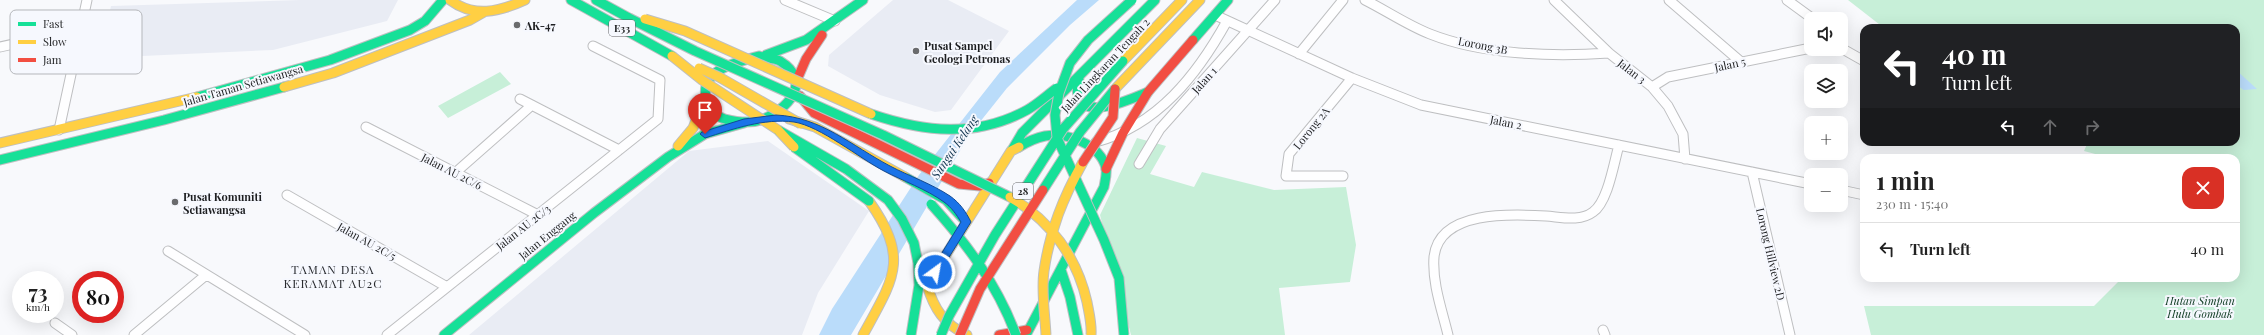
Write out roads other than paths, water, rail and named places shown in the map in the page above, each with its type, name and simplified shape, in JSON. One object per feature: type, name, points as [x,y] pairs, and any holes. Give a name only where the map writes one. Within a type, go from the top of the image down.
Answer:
[{"type":"main road","name":"Jalan Taman Setiawangsa","points":[[0,143],[166,106],[330,60],[410,30],[425,21],[443,0]]},
{"type":"main road","points":[[450,0],[456,6],[464,10],[484,12],[508,8],[524,0]]},
{"type":"main road","name":"E33","points":[[571,0],[672,56]]},
{"type":"main road","points":[[596,0],[695,51],[890,138],[1014,199],[1041,218],[1063,246],[1078,269],[1092,327],[1091,335]]},
{"type":"main road","points":[[863,0],[808,41],[786,51],[744,58],[730,62],[718,70],[709,79],[704,90],[704,100],[708,110],[717,117],[729,122],[744,123],[795,119],[815,126],[886,168],[946,198],[958,209],[966,222]]},
{"type":"main road","points":[[1124,335],[1119,278],[1104,240],[1057,138],[1055,116],[1059,93],[1070,63],[1088,40],[1132,0]]},
{"type":"main road","points":[[902,335],[927,285],[1022,133],[1155,0]]},
{"type":"main road","name":"Jalan Lingkaran Tengah 2","points":[[941,335],[959,297],[995,235],[1063,129],[1123,61],[1182,0]]},
{"type":"main road","name":"28","points":[[960,335],[980,289],[1080,132],[1115,89],[1200,0]]},
{"type":"main road","points":[[1027,332],[1104,187],[1106,169],[1123,133],[1148,92],[1228,0]]},
{"type":"main road","name":"Jalan Taman Setiawangsa","points":[[0,160],[164,120],[333,73],[470,20],[484,12]]},
{"type":"main road","points":[[629,18],[659,21],[867,114],[927,131],[954,132],[1012,120],[1037,106],[1106,48]]},
{"type":"main road","points":[[757,121],[780,109],[789,101],[806,59],[827,28]]},
{"type":"main road","points":[[672,56],[702,80],[778,130],[846,169],[888,200],[902,219],[914,243],[918,263],[919,285],[911,335]]},
{"type":"main road","points":[[672,56],[719,77],[909,186],[931,204],[972,249],[1004,301],[1016,335]]},
{"type":"main road","points":[[758,56],[781,61],[789,67],[804,104],[814,114],[959,184],[980,186],[991,182]]},
{"type":"main road","points":[[1079,77],[1078,96],[1081,102],[1098,108],[1111,106],[1148,92]]},
{"type":"main road","points":[[999,335],[1027,332],[1047,335],[1044,272],[1054,224],[1064,196],[1081,165],[1113,117],[1115,89]]},
{"type":"main road","name":"Jalan Enggang","points":[[668,157],[693,128],[704,100]]},
{"type":"main road","name":"Jalan Enggang","points":[[444,335],[594,214],[668,157],[705,134],[744,123]]},
{"type":"main road","points":[[778,130],[798,152],[869,201],[890,228],[894,246],[895,263],[890,285],[863,335]]},
{"type":"main road","points":[[1011,151],[1034,138],[1049,135],[1069,136],[1087,144],[1097,154],[1106,169]]},
{"type":"main road","points":[[1061,270],[1070,297],[1078,335]]},
{"type":"main road","points":[[927,285],[934,306],[941,320],[953,330],[968,335]]},
{"type":"street","points":[[85,10],[87,0]]},
{"type":"street","points":[[785,0],[835,21]]},
{"type":"street","name":"Jalan 1","points":[[1139,164],[1160,129],[1275,0]]},
{"type":"street","points":[[1300,54],[1343,0]]},
{"type":"street","name":"Lorong 3B","points":[[1364,0],[1438,36],[1505,51],[1571,56],[1609,53]]},
{"type":"street","name":"Jalan 3","points":[[1554,0],[1609,53],[1652,87],[1668,106],[1683,134],[1685,158]]},
{"type":"street","points":[[1669,0],[1741,62]]},
{"type":"street","points":[[1787,0],[1804,12]]},
{"type":"street","name":"Jalan 2","points":[[1215,15],[1352,78],[1421,105],[1804,183]]},
{"type":"street","points":[[1087,144],[1106,140],[1123,133],[1148,119],[1185,82],[1217,42],[1227,21]]},
{"type":"street","points":[[0,47],[10,45]]},
{"type":"street","name":"Jalan AU 2C/3","points":[[387,335],[658,119],[660,80],[593,46]]},
{"type":"street","name":"Jalan 5","points":[[1652,87],[1668,78],[1804,49]]},
{"type":"street","points":[[1848,52],[1860,59]]},
{"type":"street","points":[[59,130],[72,74]]},
{"type":"street","name":"Lorong 2A","points":[[1342,176],[1286,176],[1289,154],[1352,78]]},
{"type":"street","points":[[520,99],[619,150]]},
{"type":"street","points":[[454,173],[532,105]]},
{"type":"street","name":"Jalan AU 2C/6","points":[[366,127],[538,215]]},
{"type":"street","points":[[1448,335],[1435,281],[1436,248],[1443,235],[1456,224],[1484,216],[1581,218],[1594,212],[1603,202],[1619,145]]},
{"type":"street","name":"Lorong Hillview 2D","points":[[1752,172],[1790,335]]},
{"type":"street","points":[[1848,192],[1860,194]]},
{"type":"street","name":"Jalan AU 2C/5","points":[[287,196],[447,287]]},
{"type":"street","points":[[168,251],[305,335]]},
{"type":"street","points":[[134,335],[206,275]]},
{"type":"street","points":[[55,323],[72,335]]},
{"type":"water","name":"Sungai Kelang","points":[[1077,0],[1099,0],[1070,25],[1007,88],[968,137],[851,335],[819,335],[832,309],[919,175],[1000,72]]},
{"type":"water","points":[[2240,74],[2257,89],[2244,90],[2240,88]]},
{"type":"place","name":"AK-47","points":[[517,25]]},
{"type":"place","name":"Pusat Sampel Geologi Petronas","points":[[916,51]]},
{"type":"place","name":"Pusat Komuniti Setiawangsa","points":[[175,202]]},
{"type":"district","name":"TAMAN DESA KERAMAT AU2C","points":[[333,276]]},
{"type":"park label","name":"Hutan Simpan Hulu Gombak","points":[[2200,306]]}]
